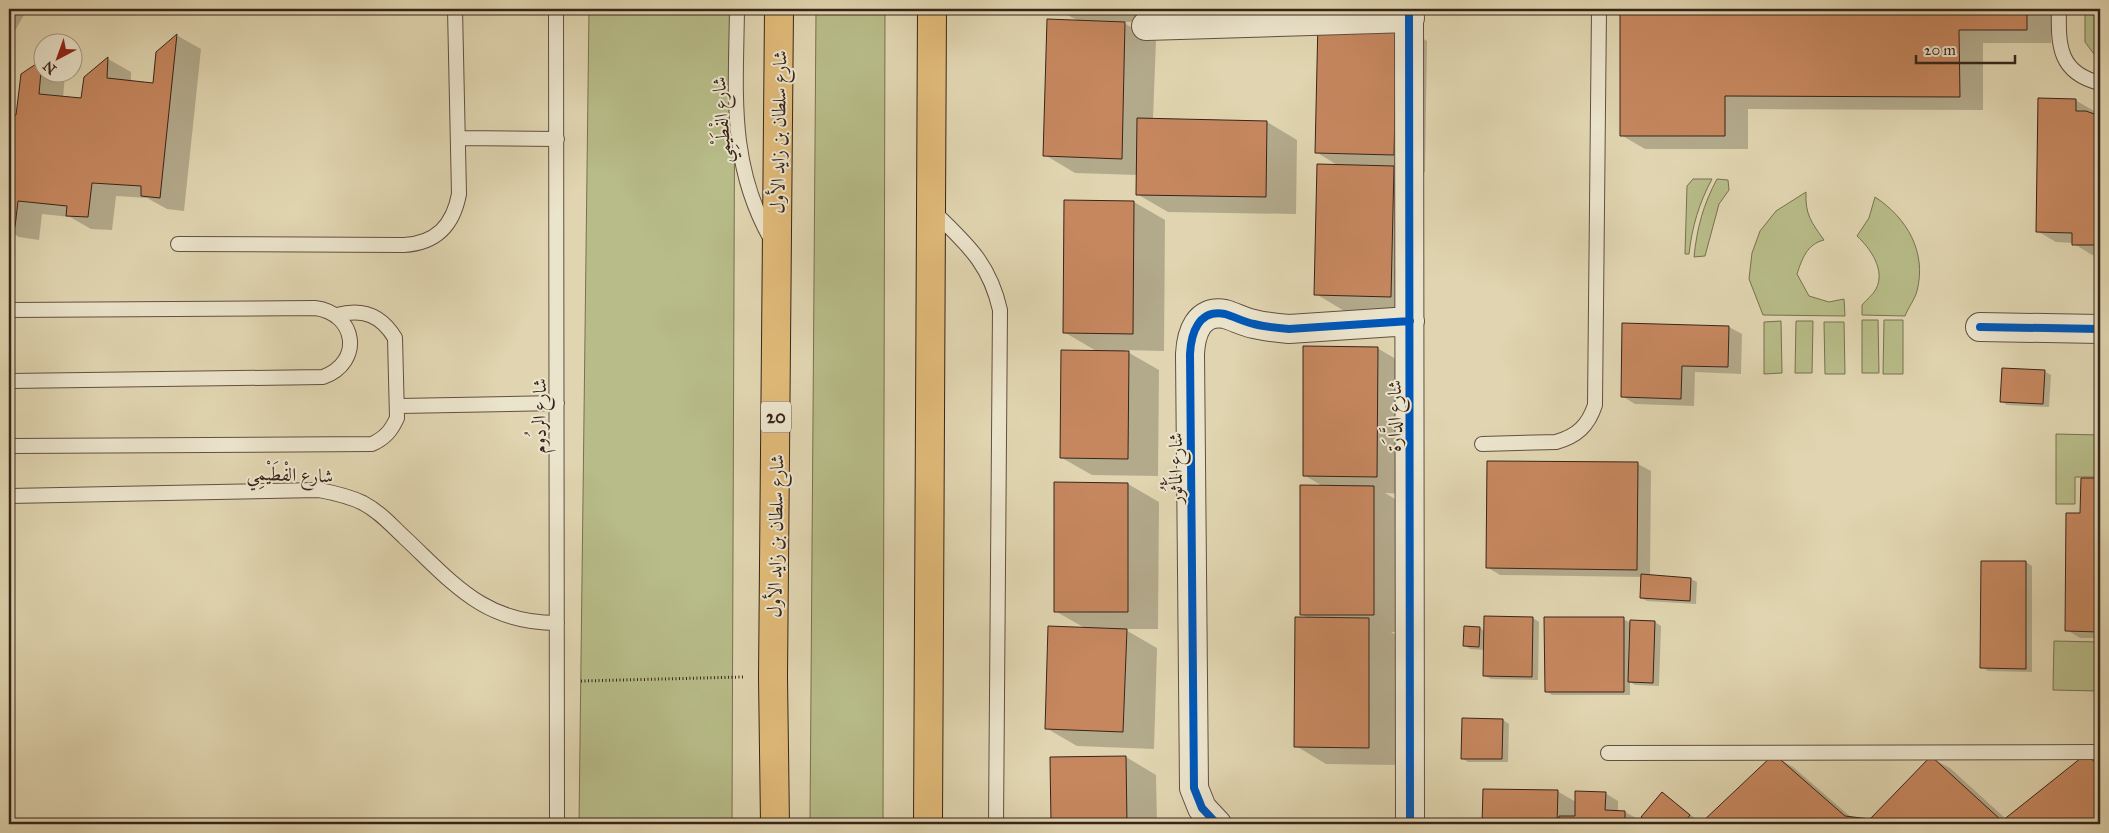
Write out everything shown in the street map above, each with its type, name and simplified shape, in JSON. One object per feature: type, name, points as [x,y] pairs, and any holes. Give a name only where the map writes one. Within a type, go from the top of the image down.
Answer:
[{"type":"main road","name":"شارع سلطان بن زايد الأول","points":[[775,824],[773,677],[780,9]]},
{"type":"main road","points":[[928,824],[932,9]]},
{"type":"street","name":"شارع الدَّارَة","points":[[1146,26],[1409,14],[1410,824]]},
{"type":"street","name":"شارع المَأْثُور","points":[[1217,824],[1202,808],[1194,788],[1190,354],[1193,331],[1200,321],[1210,315],[1222,314],[1270,328],[1288,329],[1410,321]]},
{"type":"street","points":[[1980,327],[2100,329]]},
{"type":"lane","points":[[178,244],[419,244],[433,238],[444,228],[456,206],[459,194],[455,9]]},
{"type":"lane","name":"شارع الردُوم","points":[[556,9],[558,403],[557,824]]},
{"type":"lane","name":"شارع الفْطَيْمِي","points":[[737,9],[737,133],[742,166],[750,196],[762,224],[777,251]]},
{"type":"lane","points":[[1482,444],[1556,442],[1566,439],[1584,428],[1595,405],[1598,9]]},
{"type":"lane","points":[[2059,9],[2058,36],[2062,54],[2071,69],[2086,80],[2100,83]]},
{"type":"lane","points":[[458,138],[557,139]]},
{"type":"lane","points":[[931,209],[972,250],[986,268],[995,288],[1000,310],[996,824]]},
{"type":"lane","points":[[9,310],[326,309],[345,324],[350,347],[341,366],[333,373],[323,377],[9,382]]},
{"type":"lane","name":"شارع الفْطَيْمِي","points":[[9,446],[372,444],[383,439],[392,429],[398,418],[395,338],[390,329],[374,315],[362,312],[349,312],[336,315]]},
{"type":"lane","points":[[399,406],[558,403]]},
{"type":"lane","name":"شارع الفْطَيْمِي","points":[[9,496],[319,490],[342,494],[364,504],[383,516],[461,591],[480,604],[518,620],[557,623]]},
{"type":"lane","points":[[1608,753],[2100,752]]},
{"type":"path","points":[[557,681],[773,677]]},
{"type":"green space","points":[[589,9],[735,9],[732,824],[579,824]]},
{"type":"green space","points":[[816,9],[885,9],[883,824],[810,824]]},
{"type":"green space","points":[[2085,9],[2100,9],[2100,54],[2094,54],[2085,42]]},
{"type":"green space","points":[[1693,179],[1712,179],[1697,215],[1689,254],[1685,254],[1687,186]]},
{"type":"green space","points":[[1717,179],[1728,180],[1729,190],[1719,204],[1705,256],[1694,257],[1701,217]]},
{"type":"green space","points":[[1806,192],[1810,218],[1824,240],[1809,249],[1803,258],[1797,274],[1809,296],[1829,302],[1844,299],[1845,316],[1763,315],[1749,279],[1752,253],[1760,231],[1776,211]]},
{"type":"green space","points":[[1875,197],[1886,205],[1905,226],[1917,250],[1919,277],[1917,291],[1905,316],[1862,315],[1862,305],[1876,289],[1879,282],[1879,274],[1878,267],[1871,253],[1857,236],[1869,218]]},
{"type":"green space","points":[[1862,320],[1878,320],[1879,373],[1862,373]]},
{"type":"green space","points":[[1884,320],[1903,320],[1903,374],[1883,374]]},
{"type":"green space","points":[[1781,321],[1782,373],[1764,374],[1764,322]]},
{"type":"green space","points":[[1796,321],[1813,321],[1812,373],[1795,373]]},
{"type":"green space","points":[[1824,322],[1844,322],[1845,374],[1825,374]]},
{"type":"green space","points":[[2056,434],[2100,435],[2100,477],[2075,477],[2075,504],[2056,504]]},
{"type":"green space","points":[[2054,641],[2100,642],[2100,691],[2053,690]]},
{"type":"building","points":[[1620,9],[2027,9],[2027,30],[1959,30],[1960,97],[1725,96],[1725,136],[1620,136]]},
{"type":"building","points":[[1047,19],[1125,22],[1122,159],[1043,156]]},
{"type":"building","points":[[1318,21],[1397,22],[1394,155],[1315,153]]},
{"type":"building","points":[[177,34],[160,198],[141,196],[141,186],[92,183],[88,217],[66,216],[67,206],[18,201],[15,227],[9,226],[9,113],[16,115],[21,74],[32,67],[32,82],[40,82],[39,94],[81,98],[84,77],[108,57],[107,78],[153,83],[156,52]]},
{"type":"building","points":[[2095,84],[2100,84],[2100,245],[2072,245],[2072,233],[2036,232],[2038,98],[2076,99],[2076,111],[2086,111],[2097,115]]},
{"type":"building","points":[[1137,118],[1267,121],[1266,197],[1136,195]]},
{"type":"building","points":[[1317,164],[1394,166],[1391,297],[1314,295]]},
{"type":"building","points":[[1064,200],[1134,201],[1133,334],[1063,333]]},
{"type":"building","points":[[1622,323],[1729,326],[1728,367],[1682,366],[1681,399],[1621,397]]},
{"type":"building","points":[[1303,346],[1378,347],[1377,477],[1303,476]]},
{"type":"building","points":[[1061,350],[1129,351],[1128,459],[1060,458]]},
{"type":"building","points":[[2002,368],[2045,370],[2043,404],[2000,402]]},
{"type":"building","points":[[1487,461],[1638,462],[1637,570],[1486,568]]},
{"type":"building","points":[[2081,478],[2100,478],[2100,632],[2065,631],[2066,513],[2080,513]]},
{"type":"building","points":[[1054,482],[1128,483],[1128,612],[1054,612]]},
{"type":"building","points":[[1300,485],[1374,486],[1374,615],[1300,615]]},
{"type":"building","points":[[1981,561],[2026,561],[2026,669],[1980,668]]},
{"type":"building","points":[[1641,574],[1691,578],[1690,601],[1640,598]]},
{"type":"building","points":[[1484,616],[1533,617],[1532,677],[1483,676]]},
{"type":"building","points":[[1295,617],[1369,618],[1369,748],[1294,747]]},
{"type":"building","points":[[1544,617],[1624,617],[1624,692],[1545,692]]},
{"type":"building","points":[[1630,620],[1655,621],[1653,683],[1628,682]]},
{"type":"building","points":[[1048,626],[1127,629],[1123,732],[1045,729]]},
{"type":"building","points":[[1464,626],[1480,627],[1479,647],[1463,646]]},
{"type":"building","points":[[1462,718],[1503,719],[1502,759],[1461,759]]},
{"type":"building","points":[[1774,754],[1845,816],[1870,819],[1931,756],[2002,821],[2086,754],[2100,767],[2100,824],[1701,823]]},
{"type":"building","points":[[1126,756],[1127,824],[1051,824],[1050,757]]},
{"type":"building","points":[[1483,789],[1558,790],[1557,824],[1482,824]]},
{"type":"building","points":[[1575,791],[1606,792],[1605,810],[1625,811],[1625,824],[1559,824],[1559,816],[1575,816]]},
{"type":"building","points":[[1662,792],[1690,815],[1683,824],[1650,824],[1641,817]]},
{"type":"cycle path","points":[[1409,9],[1410,824]]},
{"type":"cycle path","points":[[1217,824],[1202,808],[1194,788],[1190,354],[1194,331],[1202,319],[1216,313],[1225,314],[1258,325],[1289,329],[1410,321]]},
{"type":"cycle path","points":[[1980,327],[2100,329]]}]
